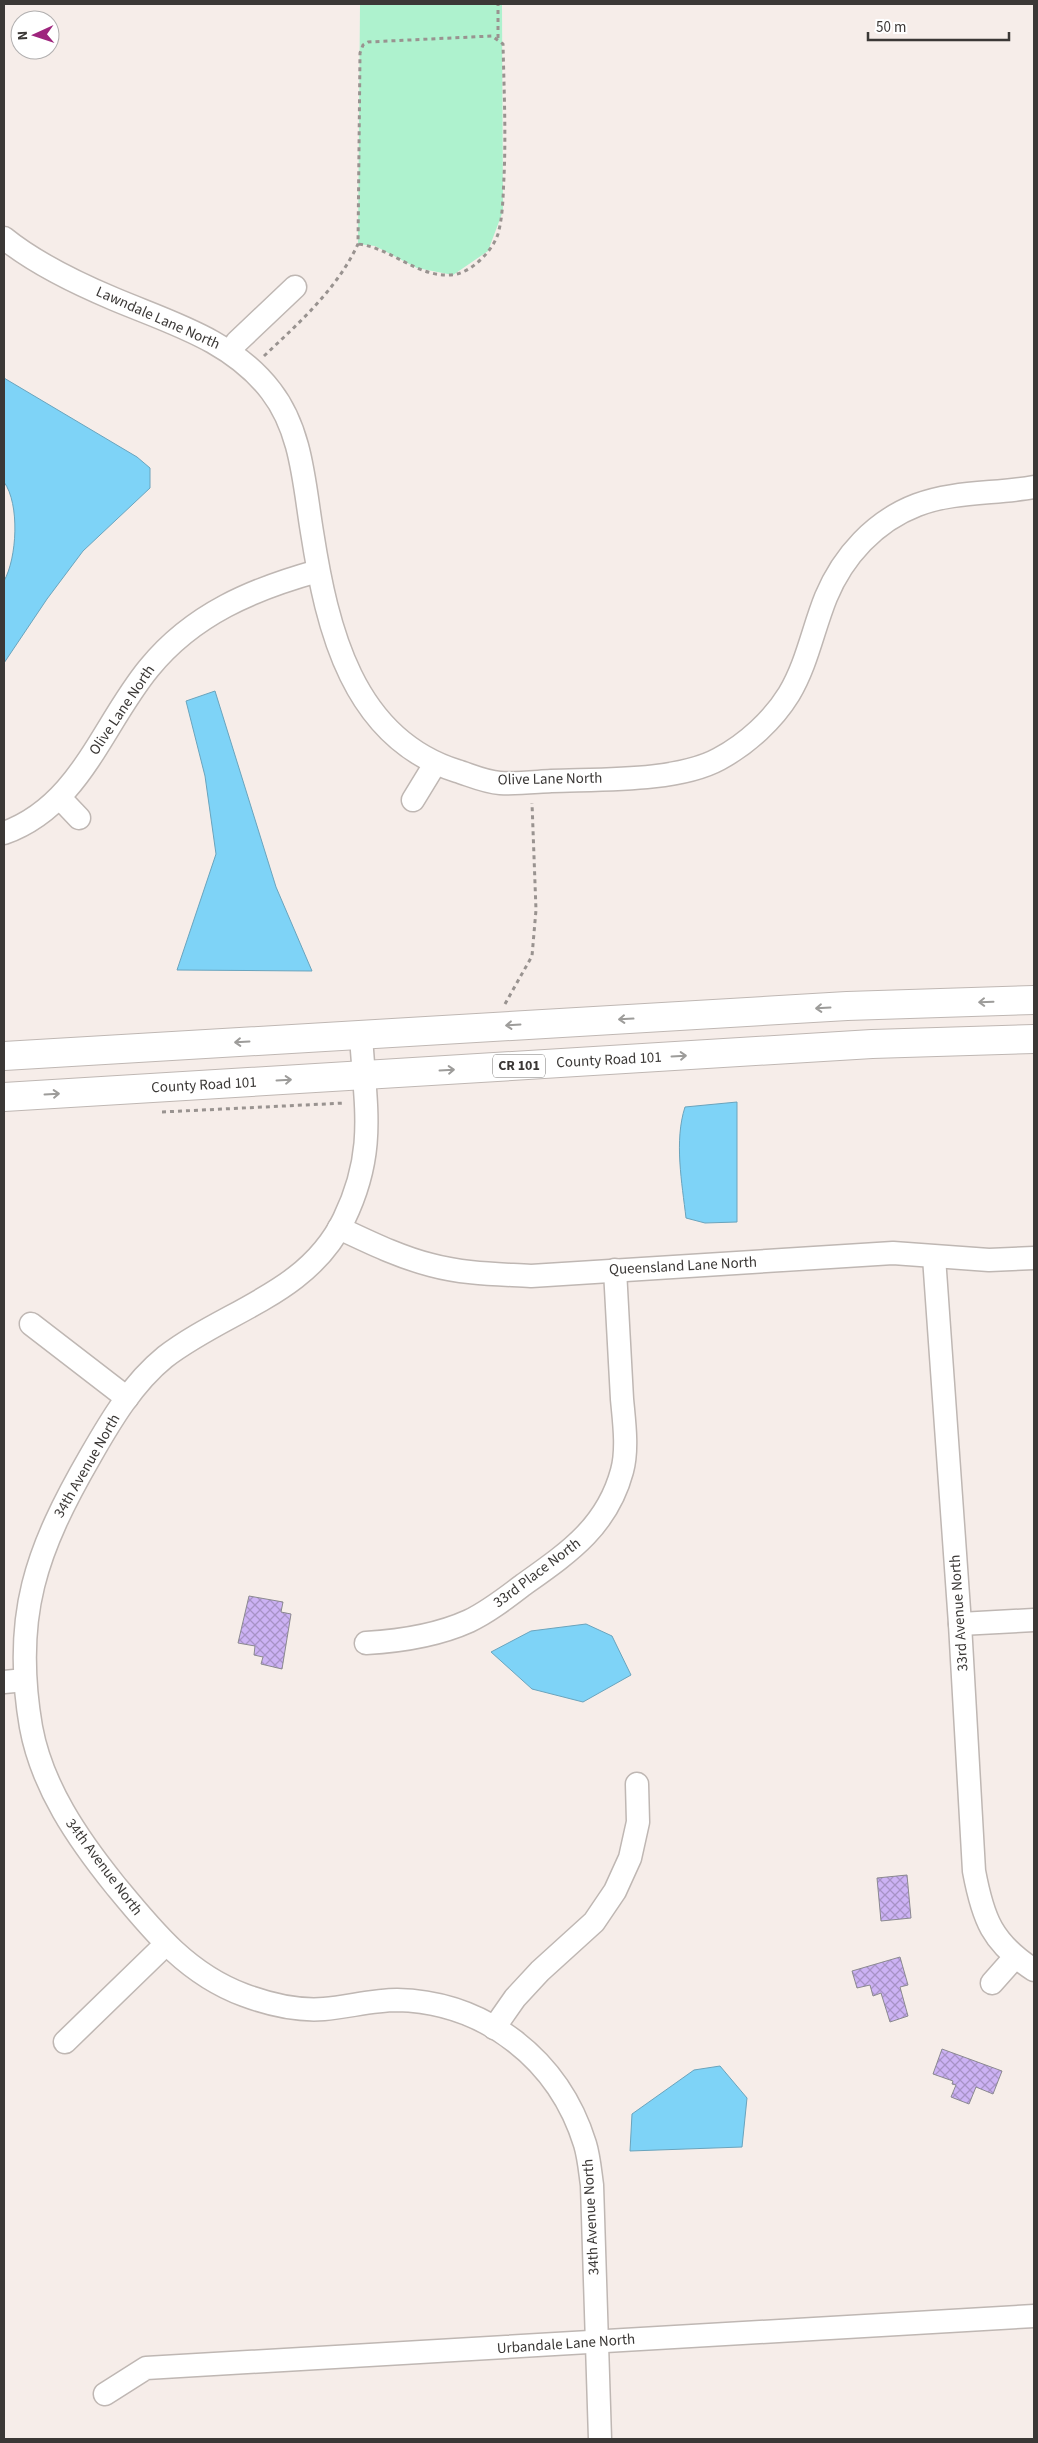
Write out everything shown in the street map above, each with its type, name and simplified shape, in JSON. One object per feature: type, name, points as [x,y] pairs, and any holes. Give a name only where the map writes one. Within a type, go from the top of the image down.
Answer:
[{"type":"main road","points":[[4,1056],[838,1007],[1034,1000]]},
{"type":"main road","name":"County Road 101","points":[[4,1097],[872,1044],[1034,1039]]},
{"type":"street","name":"Lawndale Lane North","points":[[4,238],[60,274],[195,332],[230,352],[251,368],[272,393],[290,422],[300,454],[318,571]]},
{"type":"street","points":[[230,352],[237,342],[295,287]]},
{"type":"street","name":"Olive Lane North","points":[[4,833],[43,813],[60,798],[88,761],[125,701],[150,667],[178,637],[210,613],[248,594],[318,571],[338,646],[354,682],[374,717],[401,741],[435,764],[496,783],[654,776],[686,771],[717,760],[745,742],[769,720],[789,693],[804,664],[826,596],[842,566],[863,539],[888,519],[919,504],[952,497],[1034,487]]},
{"type":"street","points":[[413,800],[435,764]]},
{"type":"street","points":[[60,798],[79,818]]},
{"type":"street","name":"34th Avenue North","points":[[360,1035],[368,1112],[366,1149],[358,1188],[339,1228],[320,1254],[293,1281],[164,1358],[127,1398],[67,1496],[46,1540],[32,1587],[14,1681],[46,1778],[68,1821],[97,1862],[166,1944],[211,1981],[246,1996],[283,2006],[320,2009],[395,2000],[432,2004],[468,2014],[494,2028],[531,2053],[555,2081],[574,2114],[586,2147],[592,2185],[600,2439]]},
{"type":"street","name":"Queensland Lane North","points":[[339,1228],[384,1249],[432,1266],[481,1273],[531,1276],[893,1253],[989,1260],[1034,1258]]},
{"type":"street","name":"33rd Avenue North","points":[[934,1257],[960,1624],[974,1871],[981,1907],[994,1934],[1015,1958],[1034,1970]]},
{"type":"street","name":"33rd Place North","points":[[366,1643],[402,1641],[436,1633],[470,1621],[570,1552],[594,1529],[611,1500],[623,1469],[624,1435],[615,1270]]},
{"type":"street","points":[[31,1324],[127,1398]]},
{"type":"street","points":[[960,1624],[1034,1620]]},
{"type":"street","points":[[494,2028],[514,1998],[540,1970],[594,1922],[615,1891],[630,1858],[638,1822],[637,1784]]},
{"type":"street","points":[[65,2042],[166,1944]]},
{"type":"street","points":[[992,1983],[1015,1958]]},
{"type":"street","name":"Urbandale Lane North","points":[[105,2394],[146,2368],[1034,2316]]},
{"type":"path","points":[[498,4],[498,39]]},
{"type":"path","points":[[251,368],[308,315],[350,262],[358,244],[360,53],[363,45],[368,42],[482,36],[492,36],[498,39],[503,44],[505,158],[503,211],[497,235],[488,251],[474,265],[453,275],[435,275],[417,268],[375,246],[358,244]]},
{"type":"path","points":[[503,1008],[532,956],[536,910],[530,782]]},
{"type":"green space","points":[[360,4],[502,4],[503,211],[488,251],[453,275],[417,268],[375,246],[358,244]]},
{"type":"water","points":[[4,378],[137,457],[150,468],[150,488],[83,551],[47,599],[4,663],[4,581],[12,559],[15,531],[13,504],[4,482]]},
{"type":"water","points":[[215,691],[276,887],[312,971],[177,970],[216,854],[205,776],[186,701]]},
{"type":"water","points":[[737,1102],[737,1222],[705,1223],[686,1218],[679,1148],[685,1107]]},
{"type":"water","points":[[586,1624],[612,1636],[631,1675],[583,1702],[532,1689],[491,1652],[531,1631]]},
{"type":"water","points":[[720,2066],[747,2098],[742,2147],[630,2151],[632,2114],[694,2070]]},
{"type":"building","points":[[249,1596],[283,1602],[281,1612],[291,1614],[282,1669],[261,1664],[263,1657],[254,1655],[255,1646],[238,1643]]},
{"type":"building","points":[[907,1875],[911,1918],[881,1921],[877,1878]]},
{"type":"building","points":[[900,1957],[908,1985],[900,1987],[908,2016],[890,2022],[881,1993],[873,1996],[870,1985],[857,1988],[852,1971]]},
{"type":"building","points":[[942,2049],[1002,2071],[993,2094],[976,2087],[969,2104],[951,2097],[956,2085],[952,2084],[953,2081],[933,2074]]}]
